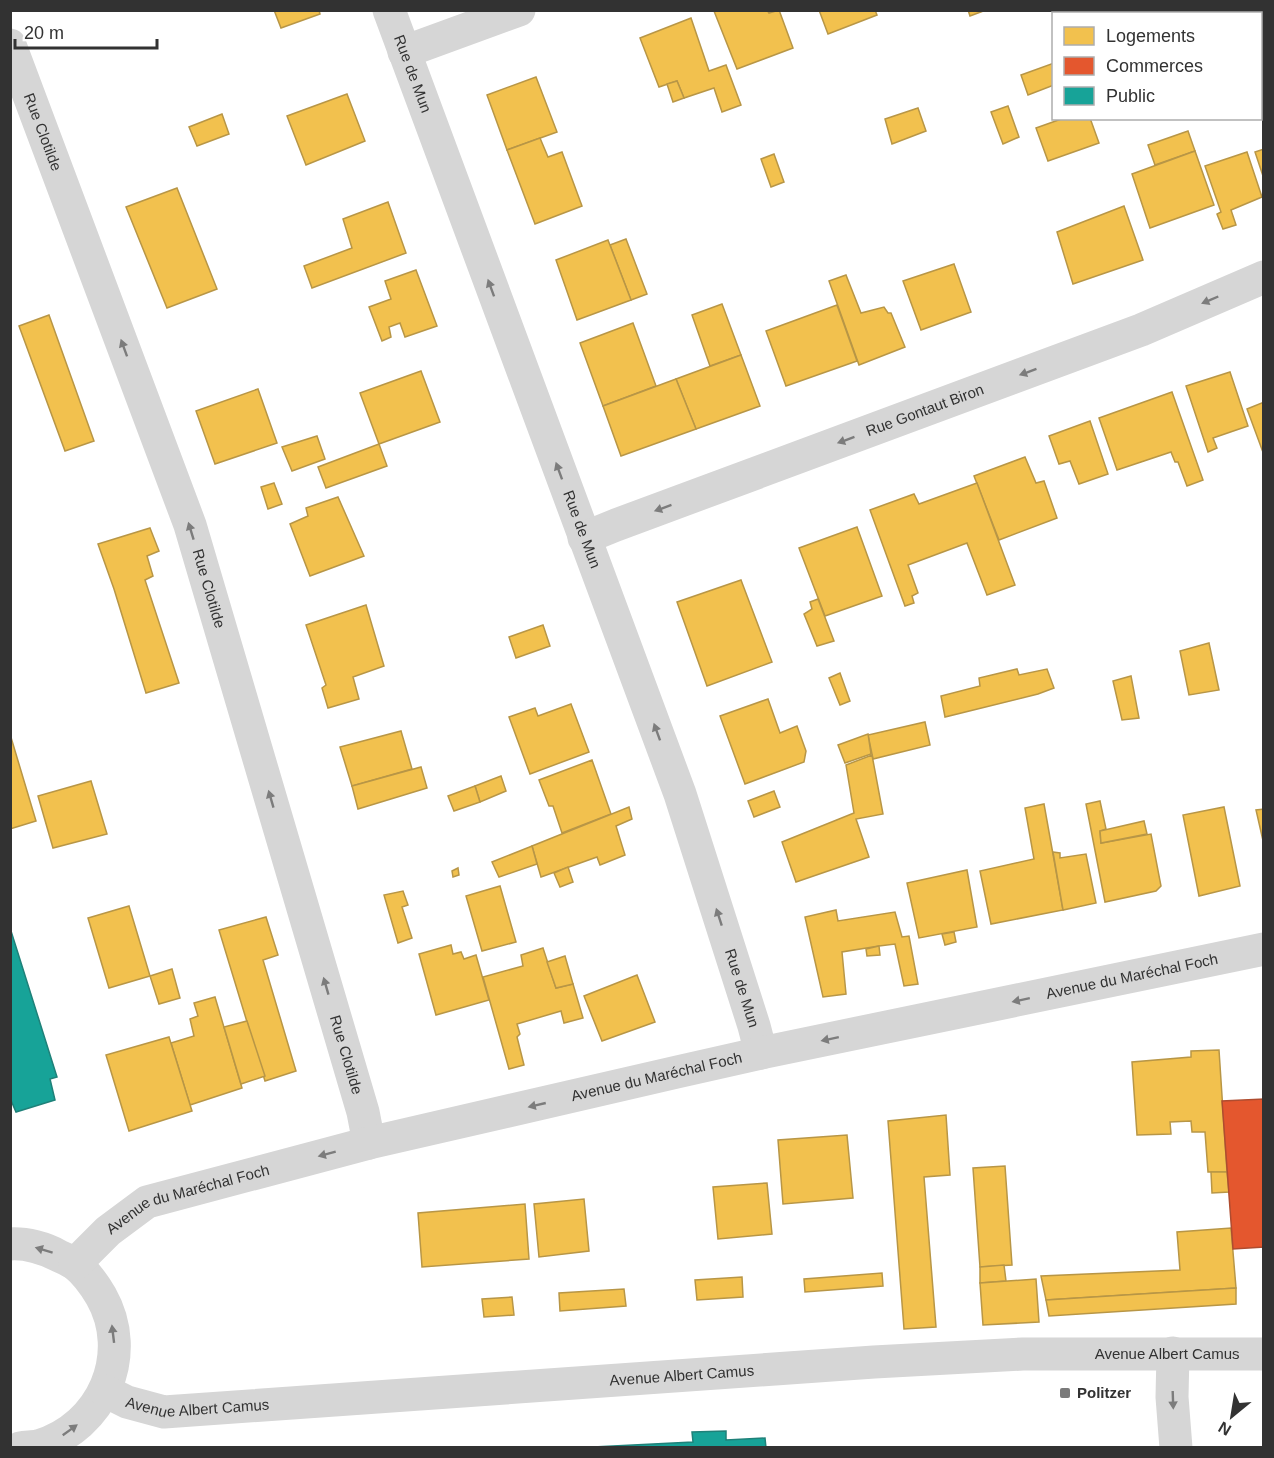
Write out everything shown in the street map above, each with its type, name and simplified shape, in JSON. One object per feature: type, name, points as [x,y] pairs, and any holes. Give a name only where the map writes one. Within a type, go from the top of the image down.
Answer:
[{"type":"street","name":"Rue de Mun","points":[[389,10],[680,794],[761,1053]]},
{"type":"street","points":[[404,52],[519,10]]},
{"type":"street","name":"Rue Clotilde","points":[[10,45],[190,525],[363,1112],[369,1143]]},
{"type":"street","name":"Rue Gontaut Biron","points":[[584,538],[1141,330],[1263,277]]},
{"type":"street","name":"Avenue du Maréchal Foch","points":[[75,1264],[108,1231],[147,1202],[369,1143],[761,1053],[1263,949]]},
{"type":"street","points":[[10,1244],[48,1250],[75,1264],[94,1284],[108,1308],[115,1336],[114,1364],[105,1391],[88,1415],[65,1435],[37,1446],[20,1448]]},
{"type":"street","points":[[1173,1353],[1172,1396],[1176,1448]]},
{"type":"street","name":"Avenue Albert Camus","points":[[105,1391],[127,1401],[164,1412],[874,1362],[1023,1354],[1263,1354]]},
{"type":"building: Logements","points":[[274,10],[319,10],[320,14],[281,28]]},
{"type":"building: Logements","points":[[767,10],[769,13],[779,10],[793,48],[737,69],[714,11]]},
{"type":"building: Logements","points":[[819,10],[875,10],[877,15],[828,34]]},
{"type":"building: Logements","points":[[968,10],[986,10],[970,16]]},
{"type":"building: Logements","points":[[1161,10],[1162,12],[1140,12]]},
{"type":"building: Logements","points":[[1264,10],[1264,45],[1262,12],[1252,12]]},
{"type":"building: Logements","points":[[691,18],[709,71],[726,65],[741,105],[722,112],[714,88],[684,98],[677,81],[659,87],[640,38]]},
{"type":"building: Logements","points":[[1052,64],[1052,86],[1028,95],[1021,75]]},
{"type":"building: Logements","points":[[536,77],[557,132],[507,150],[487,95]]},
{"type":"building: Logements","points":[[677,81],[684,98],[673,102],[667,84]]},
{"type":"building: Logements","points":[[347,94],[365,141],[306,165],[287,116]]},
{"type":"building: Logements","points":[[1008,106],[1019,137],[1003,144],[991,112]]},
{"type":"building: Logements","points":[[918,108],[926,131],[892,144],[885,119]]},
{"type":"building: Logements","points":[[222,114],[229,134],[197,146],[189,127]]},
{"type":"building: Logements","points":[[1058,120],[1091,120],[1099,143],[1048,161],[1036,128]]},
{"type":"building: Logements","points":[[1188,131],[1195,151],[1155,165],[1148,145]]},
{"type":"building: Logements","points":[[540,138],[548,157],[562,152],[582,206],[535,224],[507,150]]},
{"type":"building: Logements","points":[[1264,149],[1264,179],[1255,152]]},
{"type":"building: Logements","points":[[1195,151],[1214,205],[1150,228],[1132,174]]},
{"type":"building: Logements","points":[[1247,152],[1262,197],[1231,210],[1236,225],[1223,229],[1217,214],[1221,212],[1205,166]]},
{"type":"building: Logements","points":[[774,154],[784,182],[771,187],[761,159]]},
{"type":"building: Logements","points":[[177,188],[217,289],[167,308],[126,207]]},
{"type":"building: Logements","points":[[388,202],[406,253],[312,288],[304,266],[352,248],[343,219]]},
{"type":"building: Logements","points":[[1124,206],[1143,260],[1073,284],[1057,232]]},
{"type":"building: Logements","points":[[626,239],[647,294],[631,300],[610,245]]},
{"type":"building: Logements","points":[[608,240],[631,300],[577,320],[556,260]]},
{"type":"building: Logements","points":[[954,264],[971,312],[921,330],[903,281]]},
{"type":"building: Logements","points":[[416,270],[437,326],[405,337],[400,323],[389,327],[391,337],[382,341],[369,307],[391,299],[385,281]]},
{"type":"building: Logements","points":[[846,275],[861,313],[884,307],[888,313],[891,313],[905,347],[859,365],[829,281]]},
{"type":"building: Logements","points":[[722,304],[741,355],[710,366],[692,315]]},
{"type":"building: Logements","points":[[837,305],[857,361],[786,386],[766,331]]},
{"type":"building: Logements","points":[[49,315],[94,441],[65,451],[19,326]]},
{"type":"building: Logements","points":[[633,323],[656,386],[603,406],[580,343]]},
{"type":"building: Logements","points":[[741,355],[760,406],[696,429],[676,379]]},
{"type":"building: Logements","points":[[421,371],[440,422],[379,444],[360,393]]},
{"type":"building: Logements","points":[[1230,372],[1248,426],[1213,438],[1217,448],[1208,452],[1186,386]]},
{"type":"building: Logements","points":[[676,379],[696,429],[621,456],[603,406]]},
{"type":"building: Logements","points":[[258,389],[277,443],[215,464],[196,411]]},
{"type":"building: Logements","points":[[1172,392],[1203,480],[1187,486],[1178,462],[1175,462],[1171,452],[1117,470],[1099,418]]},
{"type":"building: Logements","points":[[1264,402],[1264,455],[1247,409]]},
{"type":"building: Logements","points":[[1090,421],[1108,474],[1079,484],[1070,461],[1059,464],[1049,436]]},
{"type":"building: Logements","points":[[317,436],[325,459],[292,471],[282,447]]},
{"type":"building: Logements","points":[[379,444],[387,466],[326,488],[318,467]]},
{"type":"building: Logements","points":[[1025,457],[1036,483],[1044,481],[1057,518],[999,540],[974,476]]},
{"type":"building: Logements","points":[[274,483],[282,504],[268,509],[261,487]]},
{"type":"building: Logements","points":[[977,483],[1015,585],[987,595],[967,543],[908,565],[918,593],[912,596],[914,603],[905,606],[870,510],[914,494],[919,504]]},
{"type":"building: Logements","points":[[338,497],[364,556],[310,576],[290,524],[308,516],[306,508]]},
{"type":"building: Logements","points":[[857,527],[882,596],[825,616],[799,548]]},
{"type":"building: Logements","points":[[150,528],[159,551],[147,556],[153,576],[145,580],[179,683],[146,693],[98,544]]},
{"type":"building: Logements","points":[[741,580],[772,662],[707,686],[677,602]]},
{"type":"building: Logements","points":[[818,599],[834,641],[817,646],[804,614],[812,609],[810,602]]},
{"type":"building: Logements","points":[[366,605],[384,666],[353,677],[359,699],[328,708],[322,688],[326,685],[306,625]]},
{"type":"building: Logements","points":[[543,625],[550,646],[516,658],[509,637]]},
{"type":"building: Logements","points":[[1209,643],[1219,690],[1189,695],[1180,651]]},
{"type":"building: Logements","points":[[1017,669],[1019,675],[1047,669],[1054,688],[945,717],[941,696],[980,686],[979,678]]},
{"type":"building: Logements","points":[[840,673],[850,701],[840,705],[829,678]]},
{"type":"building: Logements","points":[[1131,676],[1139,718],[1122,720],[1113,681]]},
{"type":"building: Logements","points":[[768,699],[780,733],[797,726],[806,751],[804,762],[745,784],[720,716]]},
{"type":"building: Logements","points":[[571,704],[589,752],[530,774],[509,717],[535,708],[538,716]]},
{"type":"building: Logements","points":[[925,722],[930,745],[873,759],[868,735]]},
{"type":"building: Logements","points":[[401,731],[412,769],[352,786],[340,747]]},
{"type":"building: Logements","points":[[10,734],[36,821],[10,829]]},
{"type":"building: Logements","points":[[868,734],[871,754],[845,763],[838,745]]},
{"type":"building: Logements","points":[[872,755],[883,814],[856,819],[869,857],[796,882],[782,842],[854,813],[846,765]]},
{"type":"building: Logements","points":[[592,760],[611,814],[562,833],[553,806],[549,806],[539,780]]},
{"type":"building: Logements","points":[[421,767],[427,788],[358,809],[352,786]]},
{"type":"building: Logements","points":[[501,776],[506,791],[480,802],[475,786]]},
{"type":"building: Logements","points":[[91,781],[107,834],[53,848],[38,796]]},
{"type":"building: Logements","points":[[475,786],[480,802],[454,811],[448,796]]},
{"type":"building: Logements","points":[[774,791],[780,807],[754,817],[748,801]]},
{"type":"building: Logements","points":[[1100,801],[1106,829],[1100,831],[1101,843],[1151,834],[1161,886],[1156,891],[1105,902],[1086,804]]},
{"type":"building: Logements","points":[[1044,804],[1063,910],[991,924],[980,871],[1034,859],[1025,808]]},
{"type":"building: Logements","points":[[629,807],[632,819],[616,826],[625,855],[600,865],[597,857],[541,877],[532,846]]},
{"type":"building: Logements","points":[[1224,807],[1240,886],[1199,896],[1183,815]]},
{"type":"building: Logements","points":[[1264,809],[1264,845],[1256,810]]},
{"type":"building: Logements","points":[[1144,821],[1147,834],[1101,843],[1100,831]]},
{"type":"building: Logements","points":[[532,846],[537,864],[499,877],[492,862]]},
{"type":"building: Logements","points":[[1053,852],[1060,853],[1060,858],[1086,854],[1096,903],[1063,910]]},
{"type":"building: Logements","points":[[568,867],[573,882],[560,887],[554,873]]},
{"type":"building: Logements","points":[[458,868],[459,875],[453,877],[452,871]]},
{"type":"building: Logements","points":[[967,870],[977,927],[919,938],[907,883]]},
{"type":"building: Logements","points":[[500,886],[516,942],[482,951],[466,896]]},
{"type":"building: Logements","points":[[403,891],[408,905],[402,907],[412,938],[398,943],[384,895]]},
{"type":"building: Logements","points":[[129,906],[150,976],[109,988],[88,918]]},
{"type":"building: Logements","points":[[836,910],[838,921],[895,912],[902,937],[909,936],[918,984],[904,986],[895,944],[879,946],[842,952],[846,994],[823,997],[805,917]]},
{"type":"building: Logements","points":[[266,917],[278,955],[263,960],[296,1071],[265,1081],[219,930]]},
{"type":"building: Logements","points":[[954,932],[956,942],[945,945],[942,934]]},
{"type":"building: Logements","points":[[451,945],[453,954],[461,952],[464,959],[476,955],[489,1000],[436,1015],[419,954]]},
{"type":"building: Logements","points":[[879,946],[880,955],[867,956],[866,949]]},
{"type":"building: Logements","points":[[543,948],[556,988],[573,984],[583,1018],[564,1023],[561,1011],[517,1024],[520,1034],[517,1037],[524,1065],[509,1069],[483,977],[523,966],[521,955]]},
{"type":"building: Logements","points":[[565,956],[573,984],[556,988],[547,962]]},
{"type":"building: Logements","points":[[172,969],[180,998],[159,1004],[150,976]]},
{"type":"building: Logements","points":[[637,975],[655,1022],[602,1041],[584,996]]},
{"type":"building: Logements","points":[[215,997],[242,1088],[190,1105],[171,1043],[194,1036],[190,1019],[198,1016],[194,1003]]},
{"type":"building: Logements","points":[[247,1021],[265,1076],[241,1084],[224,1027]]},
{"type":"building: Logements","points":[[169,1037],[192,1111],[129,1131],[106,1055]]},
{"type":"building: Logements","points":[[1219,1050],[1227,1172],[1208,1172],[1205,1132],[1192,1132],[1191,1121],[1170,1122],[1171,1134],[1137,1135],[1132,1062],[1191,1057],[1191,1051]]},
{"type":"building: Logements","points":[[946,1115],[950,1175],[924,1177],[936,1327],[904,1329],[888,1121]]},
{"type":"building: Logements","points":[[847,1135],[853,1198],[783,1204],[778,1140]]},
{"type":"building: Logements","points":[[1005,1166],[1012,1265],[980,1267],[973,1168]]},
{"type":"building: Logements","points":[[1211,1172],[1227,1172],[1229,1192],[1212,1193]]},
{"type":"building: Logements","points":[[767,1183],[772,1234],[718,1239],[713,1187]]},
{"type":"building: Logements","points":[[584,1199],[589,1251],[539,1257],[534,1204]]},
{"type":"building: Logements","points":[[525,1204],[529,1259],[422,1267],[418,1213]]},
{"type":"building: Logements","points":[[1231,1228],[1236,1288],[1046,1300],[1041,1276],[1180,1270],[1177,1232]]},
{"type":"building: Logements","points":[[1004,1265],[1006,1281],[980,1283],[980,1267]]},
{"type":"building: Logements","points":[[882,1273],[883,1286],[805,1292],[804,1279]]},
{"type":"building: Logements","points":[[742,1277],[743,1297],[697,1300],[695,1280]]},
{"type":"building: Logements","points":[[1036,1279],[1039,1322],[983,1325],[980,1283]]},
{"type":"building: Logements","points":[[1236,1288],[1236,1304],[1049,1316],[1046,1300]]},
{"type":"building: Logements","points":[[624,1289],[626,1306],[560,1311],[559,1293]]},
{"type":"building: Logements","points":[[512,1297],[514,1315],[484,1317],[482,1299]]},
{"type":"building: Commerces","points":[[1264,1099],[1264,1247],[1233,1249],[1222,1101]]},
{"type":"building: Public","points":[[11,931],[57,1077],[50,1079],[55,1100],[16,1112],[10,1098]]},
{"type":"building: Public","points":[[726,1431],[726,1440],[765,1438],[766,1448],[573,1448],[693,1442],[692,1432]]},
{"type":"place","name":"Politzer","points":[[1065,1393]]}]
